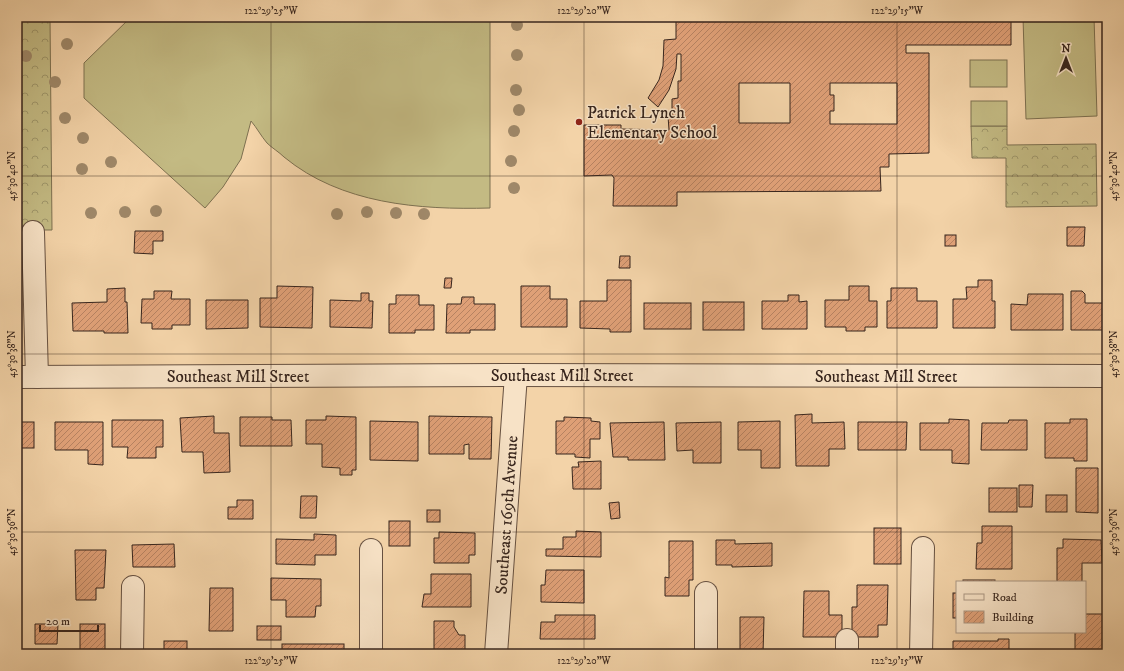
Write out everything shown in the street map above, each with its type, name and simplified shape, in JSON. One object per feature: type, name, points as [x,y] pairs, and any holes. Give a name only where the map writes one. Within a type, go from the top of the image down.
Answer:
[{"type":"street","points":[[27,377],[33,232]]},
{"type":"street","name":"Southeast Mill Street","points":[[27,377],[516,375],[1107,376]]},
{"type":"street","name":"Southeast 169th Avenue","points":[[496,654],[516,375]]},
{"type":"street","points":[[921,654],[923,548]]},
{"type":"street","points":[[371,550],[371,654]]},
{"type":"street","points":[[132,654],[133,587]]},
{"type":"street","points":[[706,593],[706,654]]},
{"type":"green space","points":[[17,17],[50,17],[52,230],[17,230]]},
{"type":"green space","points":[[131,17],[490,17],[490,208],[409,205],[382,201],[330,185],[306,173],[284,157],[267,143],[251,121],[241,159],[223,187],[205,208],[84,98],[84,63]]},
{"type":"green space","points":[[1023,17],[1094,17],[1097,116],[1026,119]]},
{"type":"green space","points":[[970,60],[1007,60],[1007,87],[970,87]]},
{"type":"green space","points":[[971,101],[1007,101],[1007,126],[971,126]]},
{"type":"green space","points":[[971,126],[1007,126],[1007,145],[1096,144],[1097,206],[1006,207],[1006,158],[972,158]]},
{"type":"building","points":[[676,17],[1011,17],[1011,45],[906,45],[906,53],[929,53],[929,153],[889,154],[889,167],[880,167],[881,191],[677,192],[677,206],[613,206],[614,178],[612,175],[584,176],[584,125],[621,125],[621,129],[669,130],[668,116],[672,116],[672,99],[678,98],[678,81],[681,81],[681,54],[677,54],[676,69],[669,90],[658,107],[648,98],[659,80],[663,66],[664,40],[676,39]],"holes":[[[739,83],[790,83],[790,123],[739,123]],[[830,83],[897,83],[897,124],[830,124],[830,111],[834,111],[834,95],[830,95]]]},
{"type":"building","points":[[1067,227],[1085,227],[1084,246],[1067,246]]},
{"type":"building","points":[[135,231],[163,231],[163,241],[153,241],[153,254],[134,253]]},
{"type":"building","points":[[945,235],[956,235],[956,246],[945,246]]},
{"type":"building","points":[[620,256],[630,256],[630,268],[619,268]]},
{"type":"building","points":[[445,278],[452,278],[451,288],[444,288]]},
{"type":"building","points":[[607,280],[631,280],[631,332],[610,332],[610,329],[580,328],[580,301],[607,301]]},
{"type":"building","points":[[978,280],[992,280],[992,301],[995,301],[995,328],[953,328],[953,299],[967,299],[966,287],[978,287]]},
{"type":"building","points":[[277,286],[313,287],[312,328],[260,327],[260,298],[277,298]]},
{"type":"building","points":[[521,286],[550,286],[550,299],[567,299],[567,327],[521,327]]},
{"type":"building","points":[[849,286],[869,286],[869,301],[877,301],[877,327],[865,327],[865,331],[846,331],[846,327],[825,327],[825,300],[849,300]]},
{"type":"building","points":[[125,288],[128,333],[73,331],[72,303],[107,302],[107,289]]},
{"type":"building","points":[[891,288],[917,288],[917,301],[937,301],[937,328],[887,328],[887,301],[891,301]]},
{"type":"building","points":[[154,291],[172,291],[171,299],[190,299],[190,325],[172,325],[172,329],[152,329],[152,323],[141,323],[142,299],[154,299]]},
{"type":"building","points":[[1071,291],[1082,291],[1085,294],[1085,303],[1107,303],[1107,332],[1104,332],[1104,330],[1071,330]]},
{"type":"building","points":[[361,293],[369,293],[369,301],[373,301],[372,328],[330,327],[330,300],[361,301]]},
{"type":"building","points":[[1028,294],[1063,294],[1063,330],[1011,330],[1011,304],[1027,305]]},
{"type":"building","points":[[396,295],[419,295],[419,305],[434,305],[434,330],[415,330],[415,333],[389,333],[389,304],[396,304]]},
{"type":"building","points":[[788,295],[799,295],[799,302],[807,301],[807,329],[762,329],[762,301],[788,301]]},
{"type":"building","points":[[462,297],[474,297],[474,304],[495,304],[495,330],[470,330],[470,333],[446,333],[447,304],[461,304]]},
{"type":"building","points":[[206,300],[248,300],[248,328],[206,329]]},
{"type":"building","points":[[703,302],[744,302],[744,330],[703,330]]},
{"type":"building","points":[[644,303],[691,303],[691,329],[644,329]]},
{"type":"building","points":[[812,414],[812,423],[844,422],[845,449],[829,449],[829,466],[796,466],[795,415]]},
{"type":"building","points":[[214,416],[214,433],[229,433],[230,472],[204,473],[203,452],[182,452],[180,418]]},
{"type":"building","points":[[326,416],[356,417],[356,470],[352,470],[352,475],[340,475],[340,468],[322,467],[322,444],[306,444],[306,420],[326,420]]},
{"type":"building","points":[[429,416],[492,417],[491,459],[469,459],[469,444],[464,445],[464,454],[429,454]]},
{"type":"building","points":[[240,417],[272,417],[272,420],[291,420],[292,446],[240,446]]},
{"type":"building","points":[[564,417],[591,418],[591,421],[600,422],[600,439],[590,439],[590,458],[575,457],[575,454],[556,454],[556,421],[564,421]]},
{"type":"building","points":[[949,419],[969,420],[969,464],[952,463],[952,450],[920,450],[920,423],[949,423]]},
{"type":"building","points":[[1070,419],[1087,419],[1087,461],[1074,461],[1074,458],[1045,458],[1045,423],[1070,423]]},
{"type":"building","points":[[112,420],[163,420],[163,447],[156,447],[156,458],[127,458],[128,447],[112,447]]},
{"type":"building","points":[[1009,420],[1027,420],[1027,450],[981,450],[982,423],[1008,423]]},
{"type":"building","points":[[370,421],[418,422],[418,461],[370,460]]},
{"type":"building","points":[[780,421],[780,468],[761,468],[761,450],[738,450],[738,422]]},
{"type":"building","points":[[17,422],[34,422],[34,448],[17,448]]},
{"type":"building","points":[[55,422],[103,422],[103,465],[88,464],[88,450],[55,450]]},
{"type":"building","points":[[664,422],[665,460],[628,460],[628,457],[613,457],[610,423]]},
{"type":"building","points":[[721,422],[721,463],[693,463],[693,450],[677,451],[676,423]]},
{"type":"building","points":[[858,422],[907,422],[906,450],[858,450]]},
{"type":"building","points":[[1106,423],[1107,450],[1105,450]]},
{"type":"building","points":[[601,461],[601,489],[573,489],[572,467],[579,467],[578,462]]},
{"type":"building","points":[[1076,468],[1098,468],[1098,513],[1076,512]]},
{"type":"building","points":[[1019,485],[1033,485],[1032,507],[1019,507]]},
{"type":"building","points":[[989,488],[1017,488],[1017,512],[989,512]]},
{"type":"building","points":[[1046,495],[1067,495],[1067,512],[1046,512]]},
{"type":"building","points":[[301,496],[317,496],[316,518],[300,518]]},
{"type":"building","points":[[237,500],[253,500],[253,519],[228,519],[228,507],[237,507]]},
{"type":"building","points":[[619,502],[620,518],[611,519],[609,503]]},
{"type":"building","points":[[427,510],[440,510],[440,522],[427,522]]},
{"type":"building","points":[[389,521],[410,521],[410,546],[389,546]]},
{"type":"building","points":[[982,526],[1012,526],[1012,569],[976,569],[977,543],[982,543]]},
{"type":"building","points":[[874,528],[901,528],[901,564],[874,564]]},
{"type":"building","points":[[576,531],[601,532],[601,557],[546,556],[546,549],[563,549],[563,537],[576,537]]},
{"type":"building","points":[[439,532],[475,533],[475,555],[469,555],[469,563],[434,563],[434,538],[439,538]]},
{"type":"building","points":[[314,534],[336,535],[336,555],[315,555],[315,565],[276,564],[276,539],[314,540]]},
{"type":"building","points":[[1063,539],[1101,540],[1102,563],[1082,563],[1082,581],[1057,581],[1057,548],[1063,548]]},
{"type":"building","points":[[716,540],[735,540],[735,544],[772,543],[772,566],[732,567],[732,565],[716,565]]},
{"type":"building","points":[[669,541],[693,541],[693,580],[689,580],[689,596],[665,596],[665,577],[669,578]]},
{"type":"building","points":[[174,544],[175,567],[133,567],[132,545]]},
{"type":"building","points":[[75,550],[106,550],[104,588],[96,588],[96,600],[76,600]]},
{"type":"building","points":[[546,570],[584,570],[584,603],[541,602],[541,585],[545,585]]},
{"type":"building","points":[[431,574],[471,574],[471,607],[422,607],[424,594],[431,594]]},
{"type":"building","points":[[271,578],[321,579],[321,606],[316,606],[315,617],[286,617],[286,600],[271,600]]},
{"type":"building","points":[[963,580],[995,580],[995,581]]},
{"type":"building","points":[[857,585],[888,585],[887,625],[878,625],[878,637],[852,637],[852,607],[857,607]]},
{"type":"building","points":[[210,588],[233,588],[233,631],[209,631]]},
{"type":"building","points":[[804,591],[829,591],[829,615],[842,615],[842,637],[803,637]]},
{"type":"building","points":[[953,593],[956,593],[956,618],[953,618]]},
{"type":"building","points":[[1086,614],[1106,614],[1106,651],[1101,651],[1101,654],[1075,654],[1075,633],[1086,633]]},
{"type":"building","points":[[555,615],[595,615],[595,639],[540,639],[541,622],[555,622]]},
{"type":"building","points":[[740,617],[764,617],[763,654],[740,654]]},
{"type":"building","points":[[434,621],[454,621],[454,627],[459,635],[465,635],[465,651],[434,651]]},
{"type":"building","points":[[35,624],[58,624],[57,644],[35,644]]},
{"type":"building","points":[[80,624],[105,624],[105,654],[80,654]]},
{"type":"building","points":[[257,626],[281,626],[281,640],[257,640]]},
{"type":"building","points":[[998,639],[1009,639],[1009,654],[953,654],[953,641],[998,641]]},
{"type":"building","points":[[164,641],[187,641],[187,654],[164,654]]},
{"type":"building","points":[[282,644],[344,644],[344,654],[282,654]]},
{"type":"building","points":[[22,652],[58,652],[58,654],[22,654]]},
{"type":"place","name":"Patrick Lynch Elementary School","points":[[579,122]]}]
